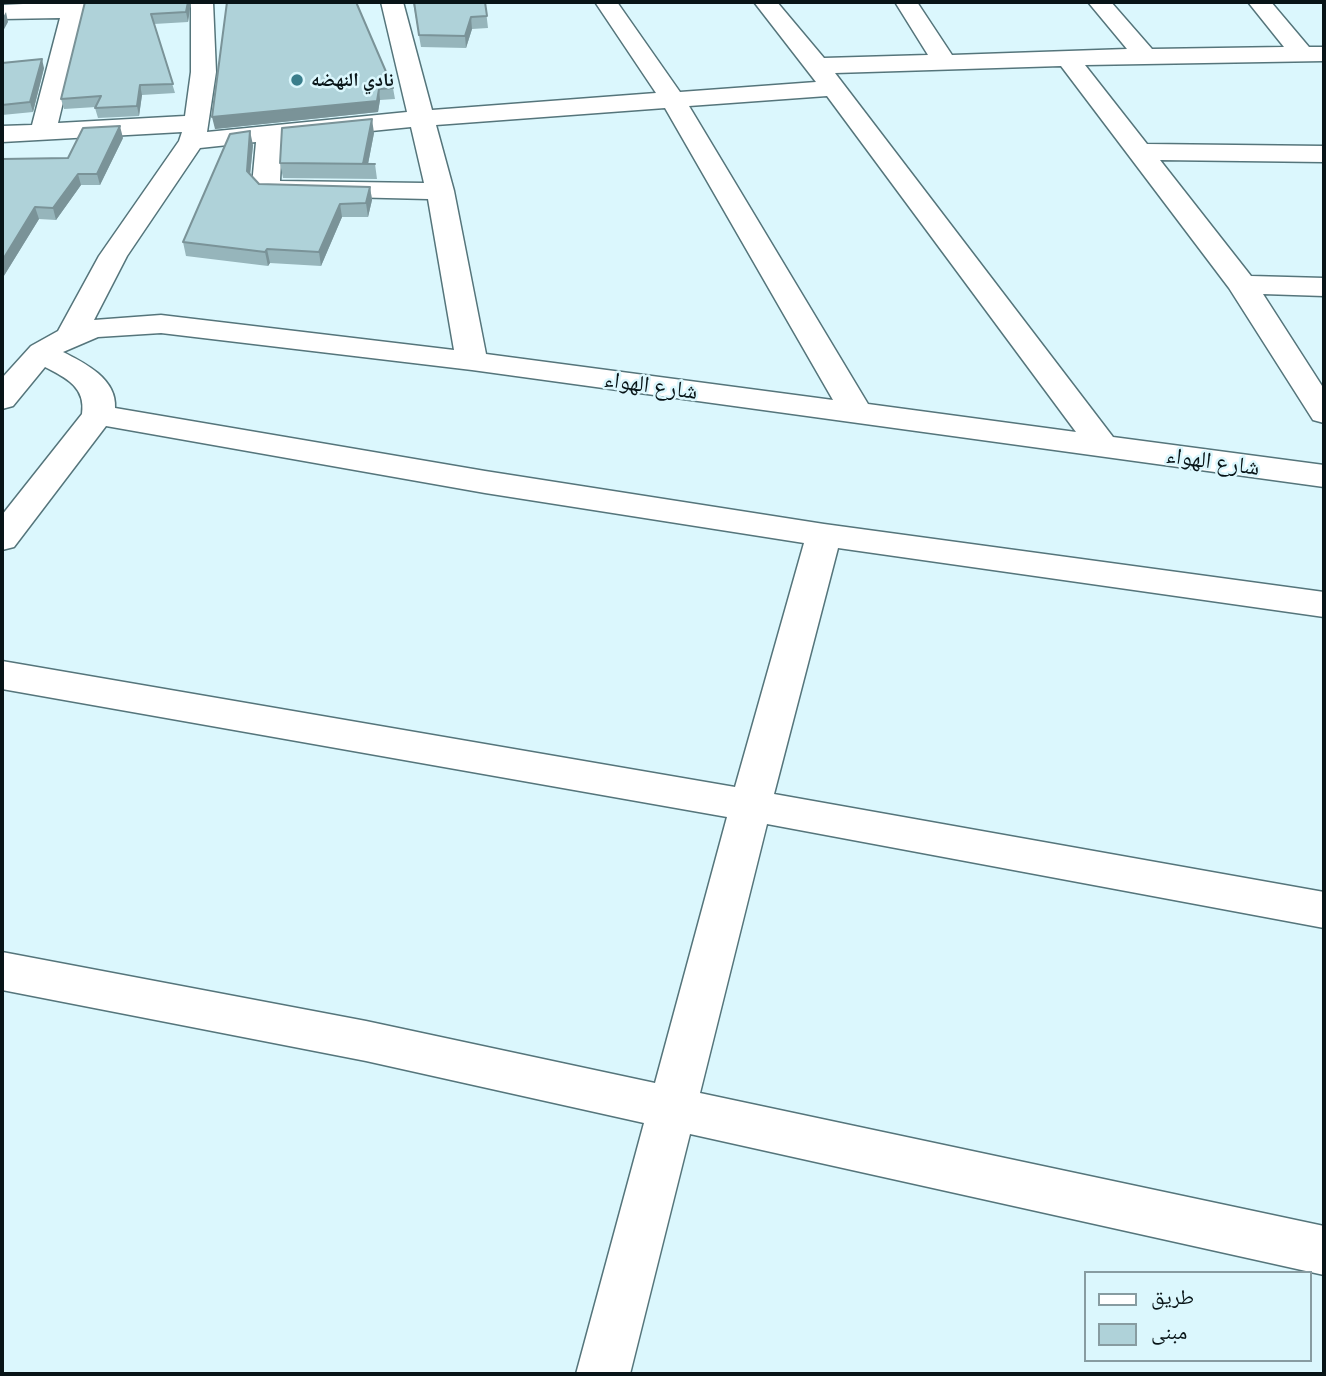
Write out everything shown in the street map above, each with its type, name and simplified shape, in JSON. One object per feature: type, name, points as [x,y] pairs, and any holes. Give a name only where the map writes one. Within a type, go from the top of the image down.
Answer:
[{"type":"street","points":[[5,390],[56,345],[195,132],[204,71],[202,2]]},
{"type":"street","points":[[392,2],[440,191],[471,361]]},
{"type":"street","points":[[606,2],[672,99],[856,412]]},
{"type":"street","points":[[765,2],[825,77],[1102,445]]},
{"type":"street","points":[[906,2],[945,63]]},
{"type":"street","points":[[1099,2],[1145,55]]},
{"type":"street","points":[[1259,2],[1314,55]]},
{"type":"street","points":[[2,12],[75,6],[43,133]]},
{"type":"street","points":[[2,134],[195,132],[269,136],[423,118],[672,99],[945,63],[1145,55],[1314,55]]},
{"type":"street","points":[[1068,59],[1242,285],[1324,413]]},
{"type":"street","points":[[269,136],[266,185],[272,189],[440,191]]},
{"type":"street","points":[[1139,152],[1324,154]]},
{"type":"street","points":[[1242,285],[1324,287]]},
{"type":"street","name":"شارع الهواء","points":[[56,345],[96,328],[161,324],[471,361],[1324,476]]},
{"type":"street","points":[[2,539],[98,415],[102,404],[100,392],[56,345]]},
{"type":"street","points":[[98,415],[485,482],[824,535],[1324,604]]},
{"type":"street","points":[[603,1374],[674,1108],[748,806],[824,535]]},
{"type":"street","points":[[2,675],[1324,910]]},
{"type":"street","points":[[2,971],[366,1041],[1324,1251]]},
{"type":"building","points":[[85,2],[188,2],[186,12],[151,14],[173,84],[140,85],[137,106],[95,108],[101,96],[61,99]]},
{"type":"building","points":[[227,2],[356,2],[393,88],[379,89],[377,101],[212,117]]},
{"type":"building","points":[[414,2],[485,2],[487,16],[471,17],[465,36],[419,35]]},
{"type":"building","points":[[42,59],[30,102],[2,105],[2,63]]},
{"type":"building","points":[[372,119],[363,164],[280,163],[282,128]]},
{"type":"building","points":[[120,126],[97,174],[78,174],[53,208],[35,207],[2,261],[2,159],[68,158],[83,128]]},
{"type":"building","points":[[250,131],[247,171],[259,184],[370,187],[366,203],[340,204],[319,252],[267,249],[265,252],[183,242],[230,134]]},
{"type":"place","name":"نادي النهضه","points":[[297,80]]}]
